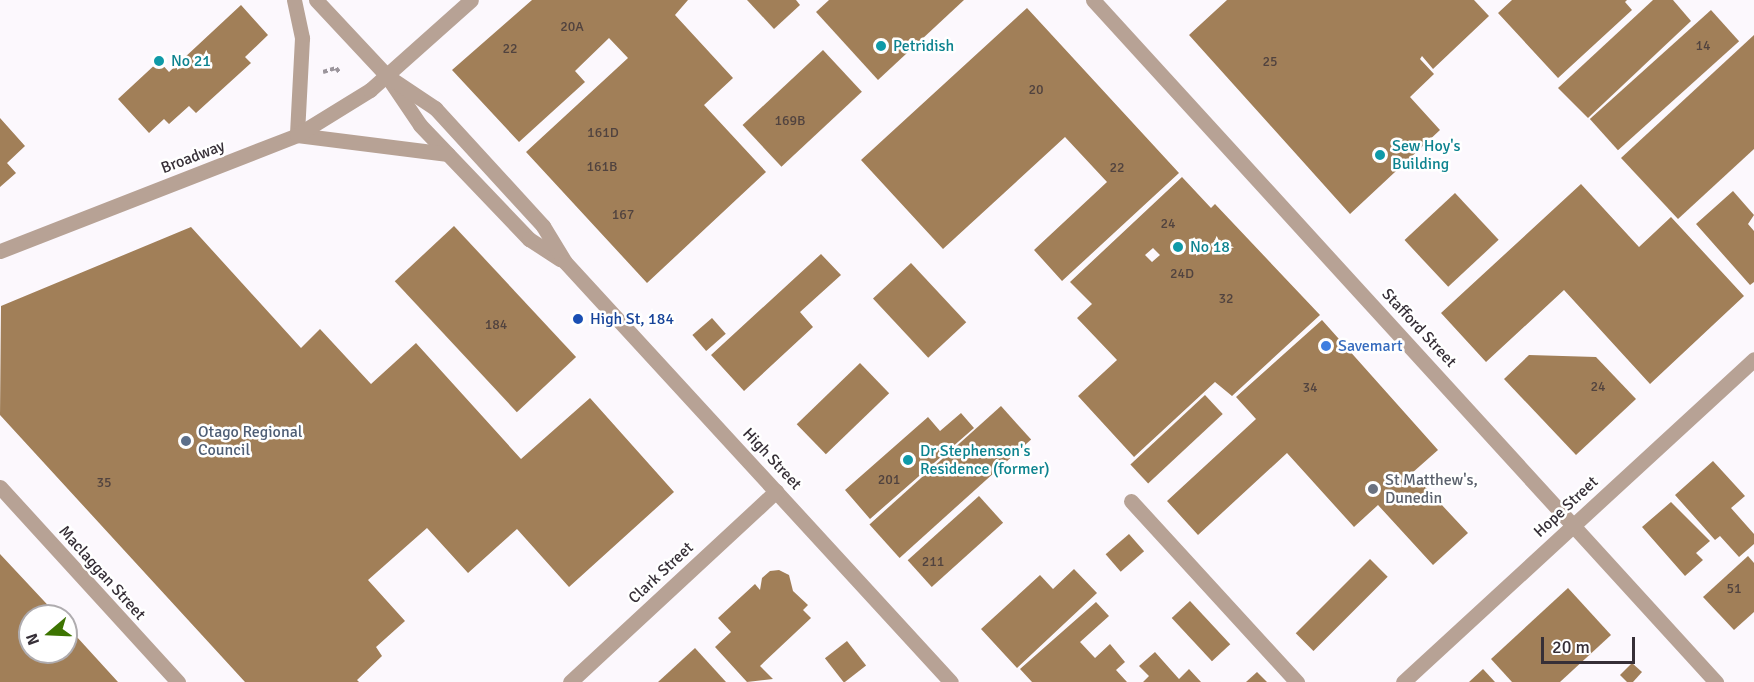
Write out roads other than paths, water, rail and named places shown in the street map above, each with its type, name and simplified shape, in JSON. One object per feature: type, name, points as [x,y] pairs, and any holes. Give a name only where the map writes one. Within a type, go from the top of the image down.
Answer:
[{"type":"street","points":[[294,0],[302,38],[297,135],[448,154]]},
{"type":"street","name":"High Street","points":[[316,0],[387,76],[420,125],[529,238],[565,262]]},
{"type":"street","name":"Broadway","points":[[0,251],[297,135],[348,107],[387,76],[471,0]]},
{"type":"street","name":"Stafford Street","points":[[1093,0],[1716,682]]},
{"type":"street","name":"High Street","points":[[387,76],[435,108],[543,226],[565,262],[951,682]]},
{"type":"street","points":[[0,264],[24,242]]},
{"type":"street","name":"Hope Street","points":[[1403,682],[1754,359]]},
{"type":"street","name":"Maclaggan Street","points":[[0,487],[178,682]]},
{"type":"street","name":"Clark Street","points":[[570,682],[776,491]]},
{"type":"street","points":[[1131,501],[1297,682]]},
{"type":"place","name":"Petridish","points":[[881,46]]},
{"type":"place","name":"No 21","points":[[159,61]]},
{"type":"place","name":"Sew Hoy's Building","points":[[1380,155]]},
{"type":"place","name":"No 18","points":[[1178,247]]},
{"type":"place","name":"High St, 184","points":[[578,319]]},
{"type":"place","name":"Savemart","points":[[1326,346]]},
{"type":"place","name":"Otago Regional Council","points":[[186,441]]},
{"type":"place","name":"Dr Stephenson's Residence (former)","points":[[908,460]]},
{"type":"place","name":"St Matthew's, Dunedin","points":[[1373,489]]}]
